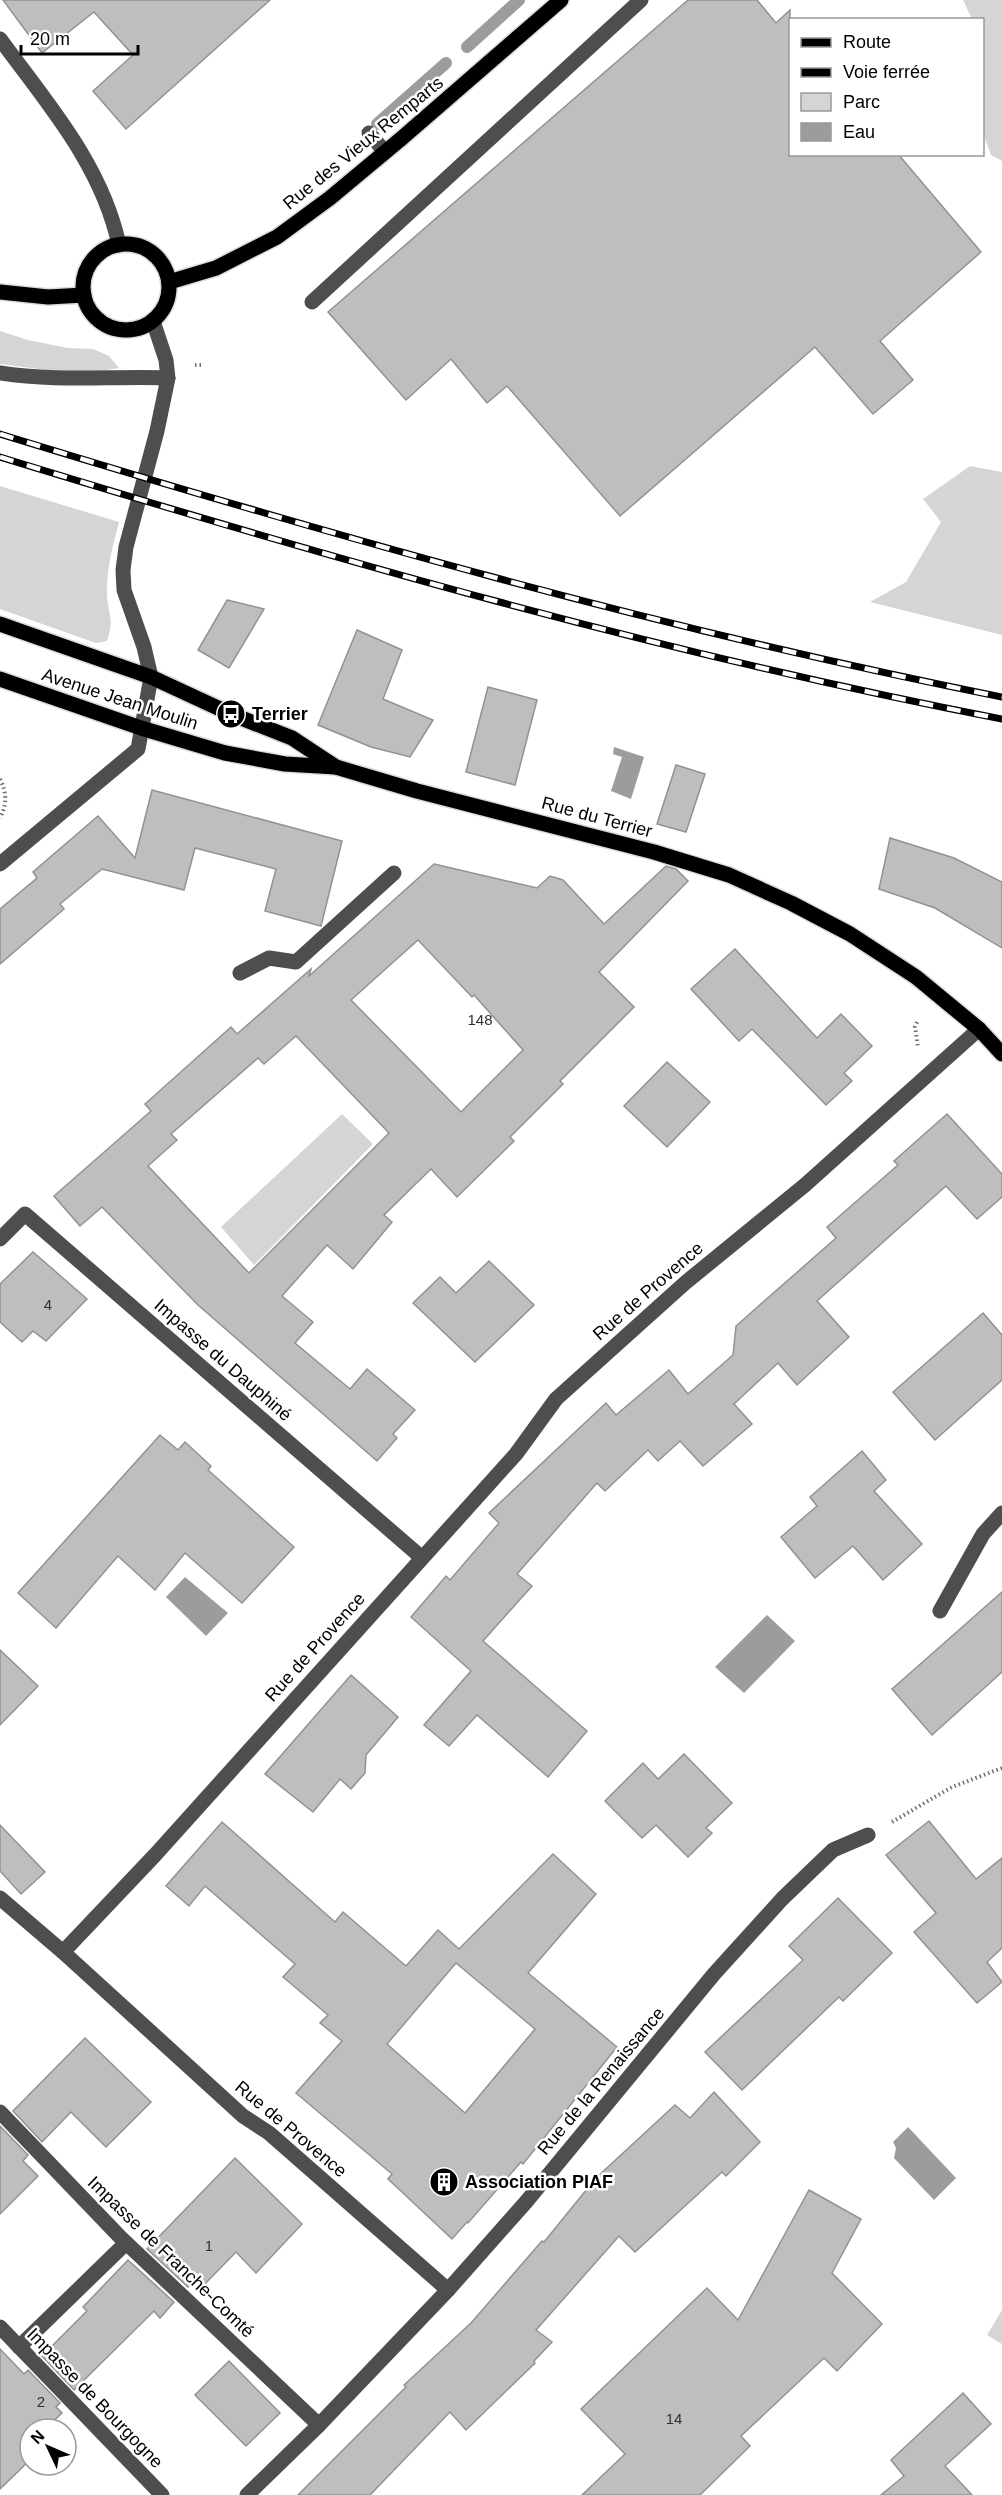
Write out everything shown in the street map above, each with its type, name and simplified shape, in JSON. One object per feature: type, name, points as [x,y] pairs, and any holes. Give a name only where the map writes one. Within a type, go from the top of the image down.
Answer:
[{"type":"main road","name":"Rue des Vieux Remparts","points":[[169,282],[216,268],[277,237],[330,198],[561,0]]},
{"type":"main road","points":[[119,245],[133,245],[146,249],[157,257],[165,269],[169,282],[168,296],[162,310],[153,321],[140,328],[125,330],[111,328],[94,315],[84,296],[83,282],[87,269],[106,249],[119,245]]},
{"type":"main road","points":[[0,292],[48,297],[84,296]]},
{"type":"main road","name":"Avenue Jean Moulin","points":[[0,624],[151,677]]},
{"type":"main road","name":"Rue du Terrier","points":[[151,677],[231,714],[292,738],[336,767],[417,791],[654,852],[724,873],[791,903],[850,934],[916,977],[979,1029],[1002,1054]]},
{"type":"main road","name":"Avenue Jean Moulin","points":[[0,680],[141,728],[225,753],[285,764],[336,767]]},
{"type":"street","points":[[312,302],[640,0]]},
{"type":"street","points":[[0,39],[73,137],[99,184],[113,219],[119,245]]},
{"type":"street","points":[[369,133],[385,152]]},
{"type":"street","points":[[0,864],[138,749],[151,677],[144,647],[124,590],[123,570],[126,547],[157,431],[168,378],[166,360],[153,321]]},
{"type":"street","points":[[0,374],[30,378],[81,379],[121,376],[168,378]]},
{"type":"street","points":[[240,974],[269,958],[296,962],[394,873]]},
{"type":"street","name":"Rue de Provence","points":[[448,2290],[269,2133],[243,2116],[63,1952],[155,1855],[516,1454],[556,1398],[685,1283],[805,1185],[979,1029]]},
{"type":"street","name":"Impasse du Dauphiné","points":[[0,1239],[25,1214],[422,1557]]},
{"type":"street","points":[[939,1611],[983,1534],[1002,1513]]},
{"type":"street","name":"Rue de la Renaissance","points":[[247,2495],[319,2425],[448,2290],[526,2202],[714,1974],[782,1899],[833,1850],[868,1836]]},
{"type":"street","points":[[0,1898],[63,1952]]},
{"type":"street","name":"Impasse de Franche-Comté","points":[[0,2112],[126,2243],[319,2425]]},
{"type":"street","points":[[19,2347],[126,2243]]},
{"type":"street","name":"Impasse de Bourgogne","points":[[0,2327],[162,2495]]},
{"type":"path","points":[[0,779],[6,805],[0,818]]},
{"type":"path","points":[[868,1836],[952,1787],[1002,1767]]},
{"type":"green space","points":[[963,0],[1002,0],[1002,161],[991,155],[984,136],[984,18],[972,18]]},
{"type":"green space","points":[[0,331],[28,340],[68,348],[93,349],[109,356],[119,368],[78,374],[0,364]]},
{"type":"green space","points":[[970,466],[1002,472],[1002,635],[870,602],[906,582],[941,522],[923,499]]},
{"type":"green space","points":[[0,486],[119,522],[108,577],[107,595],[111,621],[107,641],[96,643],[0,609]]},
{"type":"green space","points":[[342,1114],[373,1144],[254,1265],[221,1227]]},
{"type":"green space","points":[[1002,2310],[1002,2344],[987,2335]]},
{"type":"water","points":[[614,747],[644,757],[631,799],[611,791],[622,757],[613,754]]},
{"type":"water","points":[[185,1577],[228,1613],[206,1636],[166,1597]]},
{"type":"water","points":[[767,1615],[795,1641],[744,1693],[715,1667]]},
{"type":"water","points":[[908,2127],[956,2178],[934,2200],[894,2158],[896,2148],[893,2142]]},
{"type":"building","points":[[3,0],[270,0],[126,129],[93,91],[133,55],[94,12],[42,53]]},
{"type":"building","points":[[688,0],[757,0],[776,23],[790,10],[789,156],[900,156],[981,252],[880,341],[913,380],[873,414],[815,347],[620,516],[507,386],[487,403],[451,359],[406,400],[328,312]]},
{"type":"building","points":[[227,600],[264,609],[229,668],[198,650]]},
{"type":"building","points":[[357,630],[402,650],[383,699],[433,720],[410,757],[371,747],[318,725]]},
{"type":"building","points":[[488,687],[537,700],[515,785],[466,772]]},
{"type":"building","points":[[676,765],[705,774],[686,832],[657,824]]},
{"type":"building","points":[[152,790],[342,841],[321,926],[265,911],[276,869],[195,848],[184,890],[102,869],[60,904],[64,909],[0,964],[0,909],[37,878],[33,872],[98,816],[135,858]]},
{"type":"building","points":[[890,838],[954,858],[1002,882],[1002,948],[935,908],[879,889]]},
{"type":"building","points":[[434,864],[537,888],[550,876],[563,880],[604,924],[666,866],[676,869],[688,881],[599,972],[634,1007],[560,1081],[563,1084],[510,1137],[514,1141],[457,1197],[431,1169],[384,1215],[392,1222],[353,1269],[327,1245],[282,1296],[313,1322],[295,1343],[350,1389],[367,1369],[415,1410],[393,1434],[397,1438],[377,1461],[198,1305],[102,1207],[80,1226],[54,1196],[151,1111],[145,1104],[231,1027],[237,1034],[311,969],[309,976]],"holes":[[[418,940],[472,997],[474,995],[523,1050],[461,1112],[351,1000]],[[296,1036],[389,1133],[249,1273],[148,1166],[177,1140],[171,1134],[258,1058],[264,1064]]]},
{"type":"building","points":[[735,949],[817,1038],[841,1014],[872,1046],[844,1073],[852,1081],[826,1105],[752,1029],[739,1041],[691,989]]},
{"type":"building","points":[[667,1062],[710,1102],[667,1147],[624,1106]]},
{"type":"building","points":[[947,1114],[1002,1174],[1002,1197],[977,1219],[946,1186],[817,1301],[849,1337],[797,1385],[778,1363],[734,1404],[752,1424],[703,1466],[680,1441],[658,1461],[648,1450],[605,1491],[597,1483],[517,1574],[532,1586],[483,1641],[587,1731],[548,1777],[477,1715],[449,1746],[424,1725],[471,1671],[411,1617],[446,1576],[450,1580],[499,1523],[489,1513],[606,1403],[616,1415],[669,1370],[688,1394],[733,1355],[736,1326],[836,1238],[827,1227],[898,1165],[894,1161]]},
{"type":"building","points":[[33,1252],[87,1299],[46,1341],[33,1331],[22,1342],[0,1322],[0,1284]]},
{"type":"building","points":[[489,1261],[534,1305],[475,1362],[413,1303],[440,1277],[456,1293]]},
{"type":"building","points":[[983,1313],[1002,1335],[1002,1380],[935,1440],[893,1392]]},
{"type":"building","points":[[160,1435],[178,1450],[185,1442],[211,1466],[208,1470],[294,1547],[242,1603],[185,1553],[155,1590],[118,1556],[56,1628],[18,1593]]},
{"type":"building","points":[[862,1451],[886,1480],[874,1491],[922,1544],[883,1580],[853,1546],[815,1578],[781,1537],[817,1506],[810,1497]]},
{"type":"building","points":[[1002,1592],[1002,1672],[932,1735],[892,1689]]},
{"type":"building","points":[[0,1650],[38,1686],[0,1725]]},
{"type":"building","points":[[351,1675],[398,1717],[366,1755],[365,1773],[351,1789],[340,1779],[313,1812],[265,1774]]},
{"type":"building","points":[[684,1754],[732,1803],[706,1828],[712,1833],[688,1857],[656,1825],[642,1838],[605,1801],[643,1763],[658,1779]]},
{"type":"building","points":[[929,1821],[976,1879],[1002,1858],[1002,1948],[987,1962],[1002,1982],[977,2003],[914,1932],[936,1913],[886,1855]]},
{"type":"building","points":[[222,1822],[335,1922],[343,1912],[406,1966],[438,1930],[459,1949],[553,1854],[596,1894],[528,1973],[617,2047],[523,2164],[521,2162],[452,2239],[388,2179],[392,2174],[296,2093],[342,2041],[320,2023],[328,2015],[283,1977],[295,1964],[205,1886],[189,1906],[166,1886]],"holes":[[[456,1963],[535,2029],[465,2113],[387,2044]]]},
{"type":"building","points":[[0,1825],[45,1872],[21,1894],[0,1871]]},
{"type":"building","points":[[838,1898],[892,1953],[843,2001],[839,1997],[742,2090],[705,2052],[803,1960],[789,1946]]},
{"type":"building","points":[[85,2038],[151,2102],[106,2147],[71,2112],[42,2142],[13,2111]]},
{"type":"building","points":[[714,2092],[760,2142],[726,2176],[722,2172],[635,2252],[619,2236],[536,2330],[552,2342],[534,2361],[535,2363],[466,2430],[450,2412],[370,2495],[298,2495],[406,2387],[404,2385],[471,2323],[542,2241],[544,2242],[596,2178],[675,2105],[690,2118]]},
{"type":"building","points":[[0,2126],[28,2155],[23,2161],[38,2176],[0,2214]]},
{"type":"building","points":[[235,2158],[302,2224],[256,2273],[236,2252],[198,2291],[191,2284],[188,2287],[147,2249]]},
{"type":"building","points":[[809,2190],[861,2219],[832,2273],[882,2324],[837,2371],[824,2358],[741,2436],[750,2446],[700,2495],[582,2495],[625,2454],[581,2409],[707,2288],[738,2320]]},
{"type":"building","points":[[128,2260],[174,2302],[160,2318],[154,2311],[74,2390],[42,2356],[87,2311],[83,2307]]},
{"type":"building","points":[[0,2349],[24,2374],[28,2370],[60,2403],[56,2407],[62,2413],[58,2417],[18,2417],[18,2472],[0,2489]]},
{"type":"building","points":[[229,2361],[280,2413],[246,2446],[195,2395]]},
{"type":"building","points":[[963,2393],[991,2424],[945,2466],[972,2495],[881,2495],[904,2476],[891,2460]]},
{"type":"waterway","points":[[467,47],[519,0]]},
{"type":"waterway","points":[[377,124],[446,63]]},
{"type":"railway","points":[[0,434],[373,544],[623,611],[875,671],[1002,697]]},
{"type":"railway","points":[[0,457],[498,602],[749,665],[1002,719]]},
{"type":"place","name":"Terrier","points":[[231,714]]},
{"type":"place","name":"Association PIAF","points":[[444,2182]]}]
